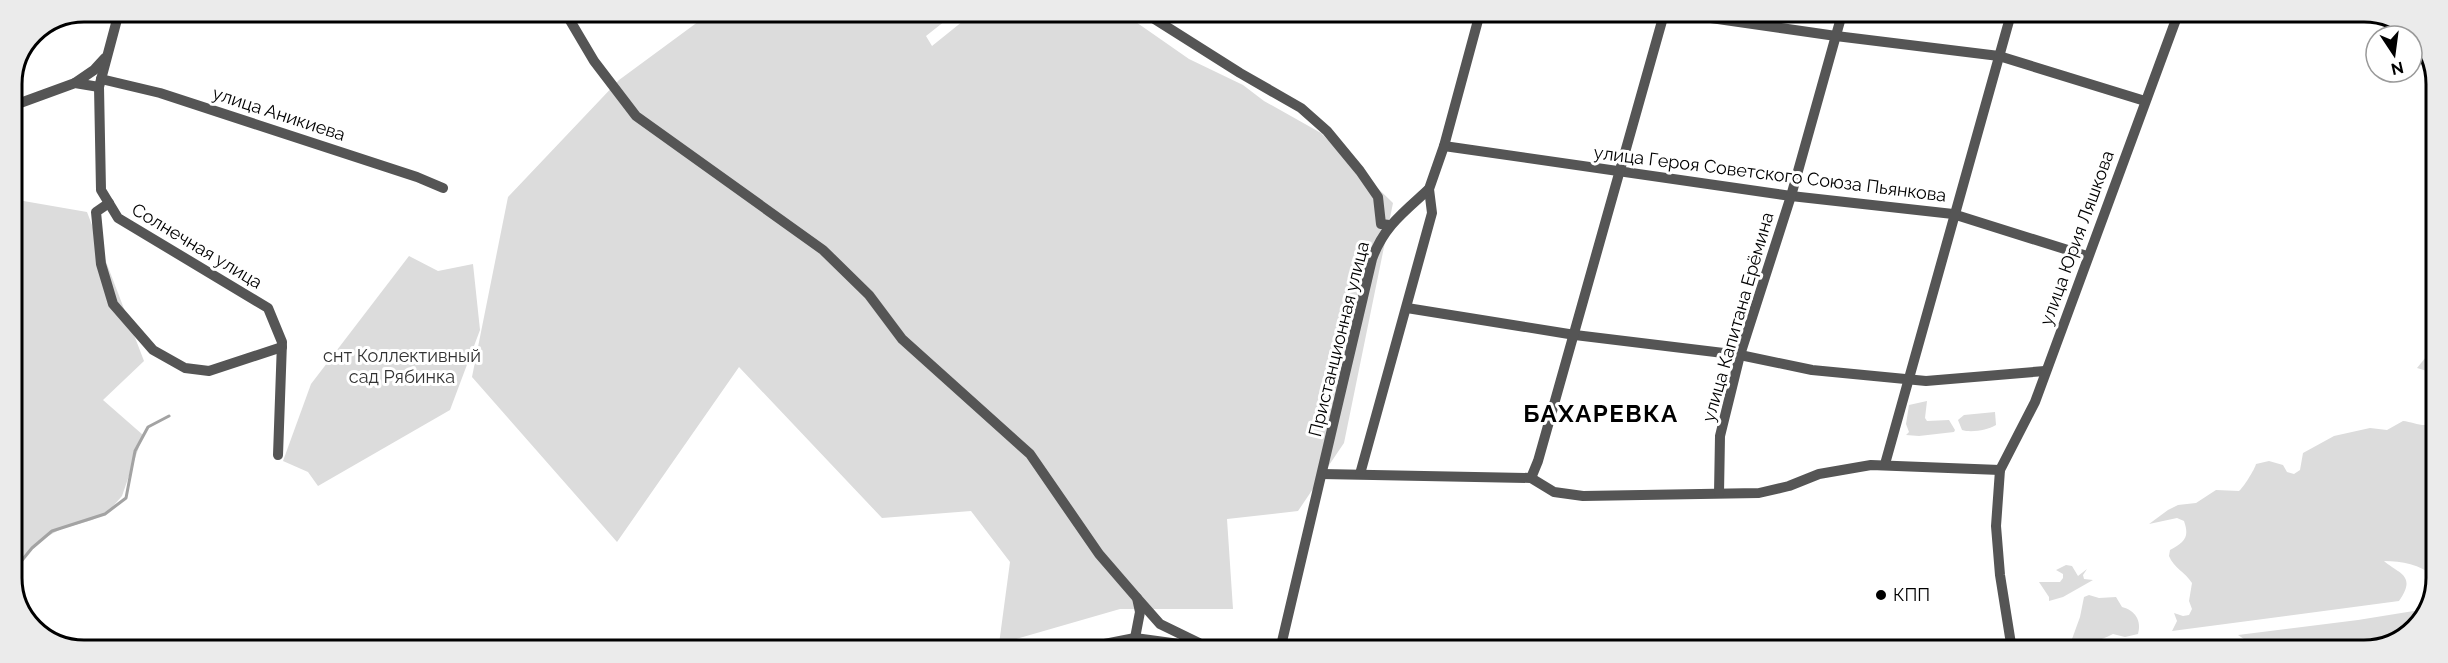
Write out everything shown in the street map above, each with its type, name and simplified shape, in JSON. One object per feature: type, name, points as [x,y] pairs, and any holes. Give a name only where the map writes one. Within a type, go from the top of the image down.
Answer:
[{"type":"street","points":[[116,22],[100,83],[101,190],[109,203],[96,212],[101,264],[113,304],[153,350],[184,368],[209,371],[282,347],[278,455]]},
{"type":"street","points":[[570,22],[594,61],[636,116],[823,250],[869,295],[902,339],[1030,454],[1099,554],[1160,624],[1193,640]]},
{"type":"street","name":"Пристанционная улица","points":[[1159,22],[1301,108],[1327,131],[1360,171],[1377,197],[1381,224],[1389,225],[1378,242],[1372,259],[1282,640]]},
{"type":"street","points":[[1360,474],[1432,213],[1429,189],[1444,146],[1478,22]]},
{"type":"street","points":[[1531,478],[1575,334],[1662,22]]},
{"type":"street","points":[[1739,22],[1999,56],[2145,101]]},
{"type":"street","name":"улица Капитана Ерёмина","points":[[1719,493],[1720,436],[1740,355],[1791,196],[1840,22]]},
{"type":"street","points":[[1885,464],[1953,214],[2009,22]]},
{"type":"street","name":"улица Юрия Ляшкова","points":[[2000,470],[2026,421],[2175,22]]},
{"type":"street","points":[[22,102],[75,83],[94,70],[107,56]]},
{"type":"street","name":"улица Аникиева","points":[[75,83],[100,83],[160,93],[417,177],[443,188]]},
{"type":"street","name":"улица Героя Советского Союза Пьянкова","points":[[1444,146],[1791,196],[1953,214],[2087,256]]},
{"type":"street","points":[[1389,225],[1429,189]]},
{"type":"street","name":"Солнечная улица","points":[[109,203],[118,218],[268,308],[282,347]]},
{"type":"street","points":[[1407,308],[1575,334],[1740,355],[1812,370],[1907,380],[1944,381],[2045,371]]},
{"type":"street","points":[[1322,474],[1531,478],[1545,488],[1574,495],[1769,491],[1835,470],[1885,464],[2000,470],[1996,507],[2008,640]]},
{"type":"street","points":[[1135,638],[1140,612],[1137,598]]},
{"type":"street","points":[[1125,640],[1135,638],[1151,640]]},
{"type":"green space","points":[[698,22],[944,22],[926,36],[932,46],[962,22],[1136,22],[1189,59],[1243,85],[1264,101],[1321,133],[1393,203],[1344,443],[1298,511],[1227,519],[1233,609],[1120,609],[1013,640],[1000,640],[1010,562],[971,511],[882,518],[739,367],[617,542],[472,377],[508,197],[619,80]]},
{"type":"green space","points":[[22,201],[87,212],[144,361],[103,400],[143,435],[122,496],[108,512],[92,520],[61,529],[37,542],[23,558]]},
{"type":"green space","name":"снт Коллективный сад Рябинка","points":[[409,256],[438,271],[473,264],[480,330],[450,410],[318,486],[308,472],[283,461],[311,384]]},
{"type":"green space","points":[[2426,358],[2426,371],[2417,368]]},
{"type":"green space","points":[[1927,401],[1925,418],[1927,421],[1949,420],[1954,432],[1919,436],[1906,435],[1909,432],[1906,424],[1909,405]]},
{"type":"green space","points":[[1995,412],[1996,425],[1984,430],[1962,430],[1958,420],[1964,415]]},
{"type":"green space","points":[[2403,421],[2426,425],[2426,571],[2411,564],[2384,561],[2406,580],[2404,592],[2399,601],[2172,631],[2177,621],[2174,613],[2189,615],[2192,609],[2189,601],[2192,583],[2169,556],[2170,550],[2186,536],[2186,527],[2184,521],[2177,518],[2149,524],[2168,510],[2178,505],[2196,503],[2216,490],[2239,491],[2256,464],[2269,461],[2283,465],[2287,472],[2294,474],[2300,470],[2303,453],[2334,436],[2370,428],[2387,430]]},
{"type":"green space","points":[[2066,565],[2072,566],[2078,576],[2087,569],[2083,575],[2084,579],[2093,580],[2063,597],[2049,601],[2049,597],[2039,582],[2060,582],[2063,574],[2056,570]]},
{"type":"green space","points":[[2089,595],[2099,598],[2116,597],[2122,607],[2134,613],[2139,625],[2138,634],[2125,637],[2113,634],[2096,640],[2068,640],[2072,639],[2084,597]]},
{"type":"green space","points":[[2416,611],[2401,628],[2376,639],[2246,640],[2238,635]]},
{"type":"waterway","points":[[23,559],[52,531],[105,514],[126,498],[135,451],[148,427],[169,416]]},
{"type":"place","name":"КПП","points":[[1881,595]]},
{"type":"district","name":"БАХАРЕВКА","points":[[1601,414]]}]
